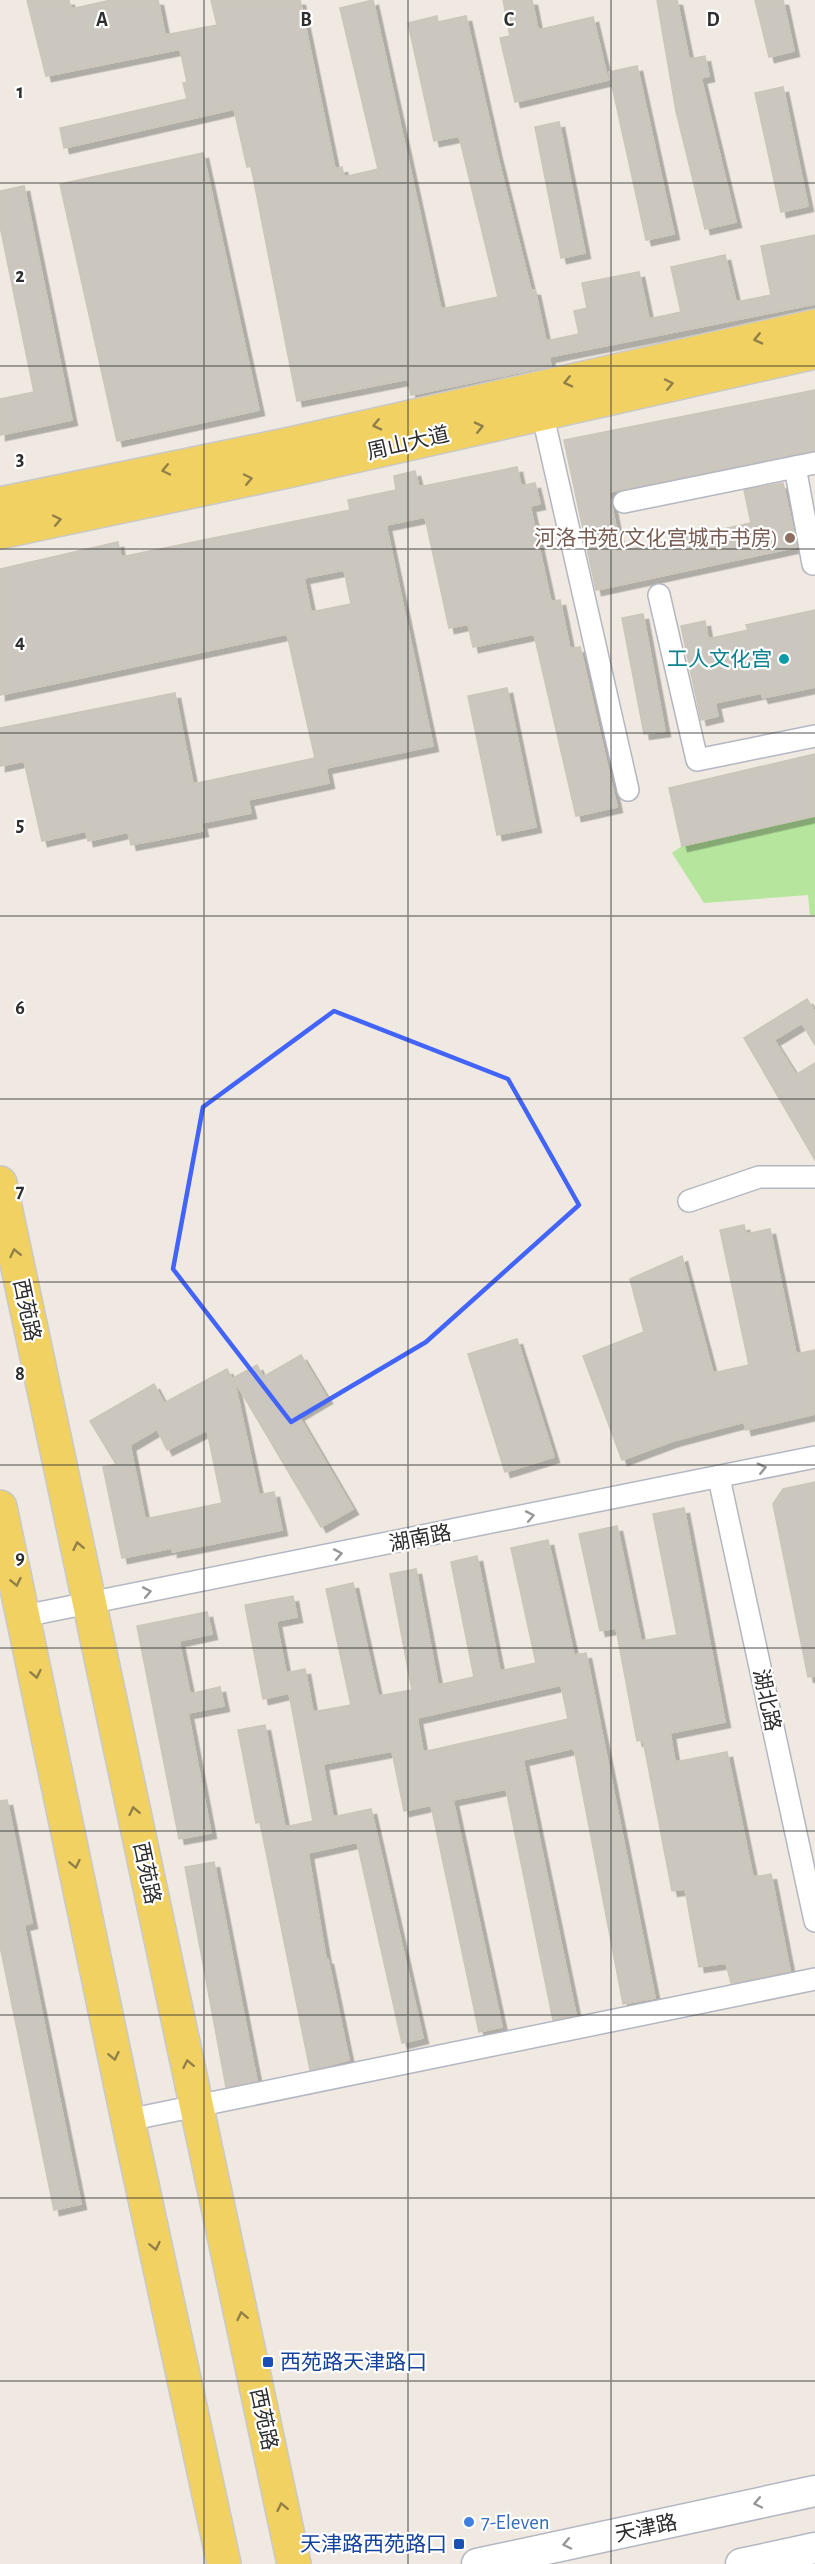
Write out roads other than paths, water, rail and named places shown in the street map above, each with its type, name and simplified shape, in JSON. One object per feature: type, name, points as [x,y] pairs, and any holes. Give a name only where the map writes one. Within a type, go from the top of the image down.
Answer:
[{"type":"main road","name":"周山大道","points":[[0,504],[303,442],[815,326]]},
{"type":"main road","name":"周山大道","points":[[0,532],[297,469],[815,352]]},
{"type":"main road","name":"西苑路","points":[[0,1183],[294,2564]]},
{"type":"main road","points":[[0,1507],[128,2120],[224,2564]]},
{"type":"main road","name":"天津路","points":[[477,2564],[815,2491]]},
{"type":"main road","points":[[741,2564],[815,2548]]},
{"type":"street","points":[[542,412],[628,790]]},
{"type":"street","points":[[624,502],[805,465],[813,564]]},
{"type":"street","points":[[659,595],[697,760],[815,736]]},
{"type":"street","points":[[689,1201],[759,1177],[815,1176]]},
{"type":"street","name":"湖南路","points":[[24,1616],[719,1478],[815,1456]]},
{"type":"street","name":"湖北路","points":[[719,1478],[815,1921]]},
{"type":"street","points":[[128,2120],[815,1979]]},
{"type":"place","name":"河洛书苑(文化宫城市书房)","points":[[790,538]]},
{"type":"place","name":"工人文化宫","points":[[784,659]]},
{"type":"place","name":"西苑路天津路口","points":[[268,2362]]},
{"type":"place","name":"7-Eleven","points":[[469,2522]]},
{"type":"place","name":"天津路西苑路口","points":[[459,2544]]}]
